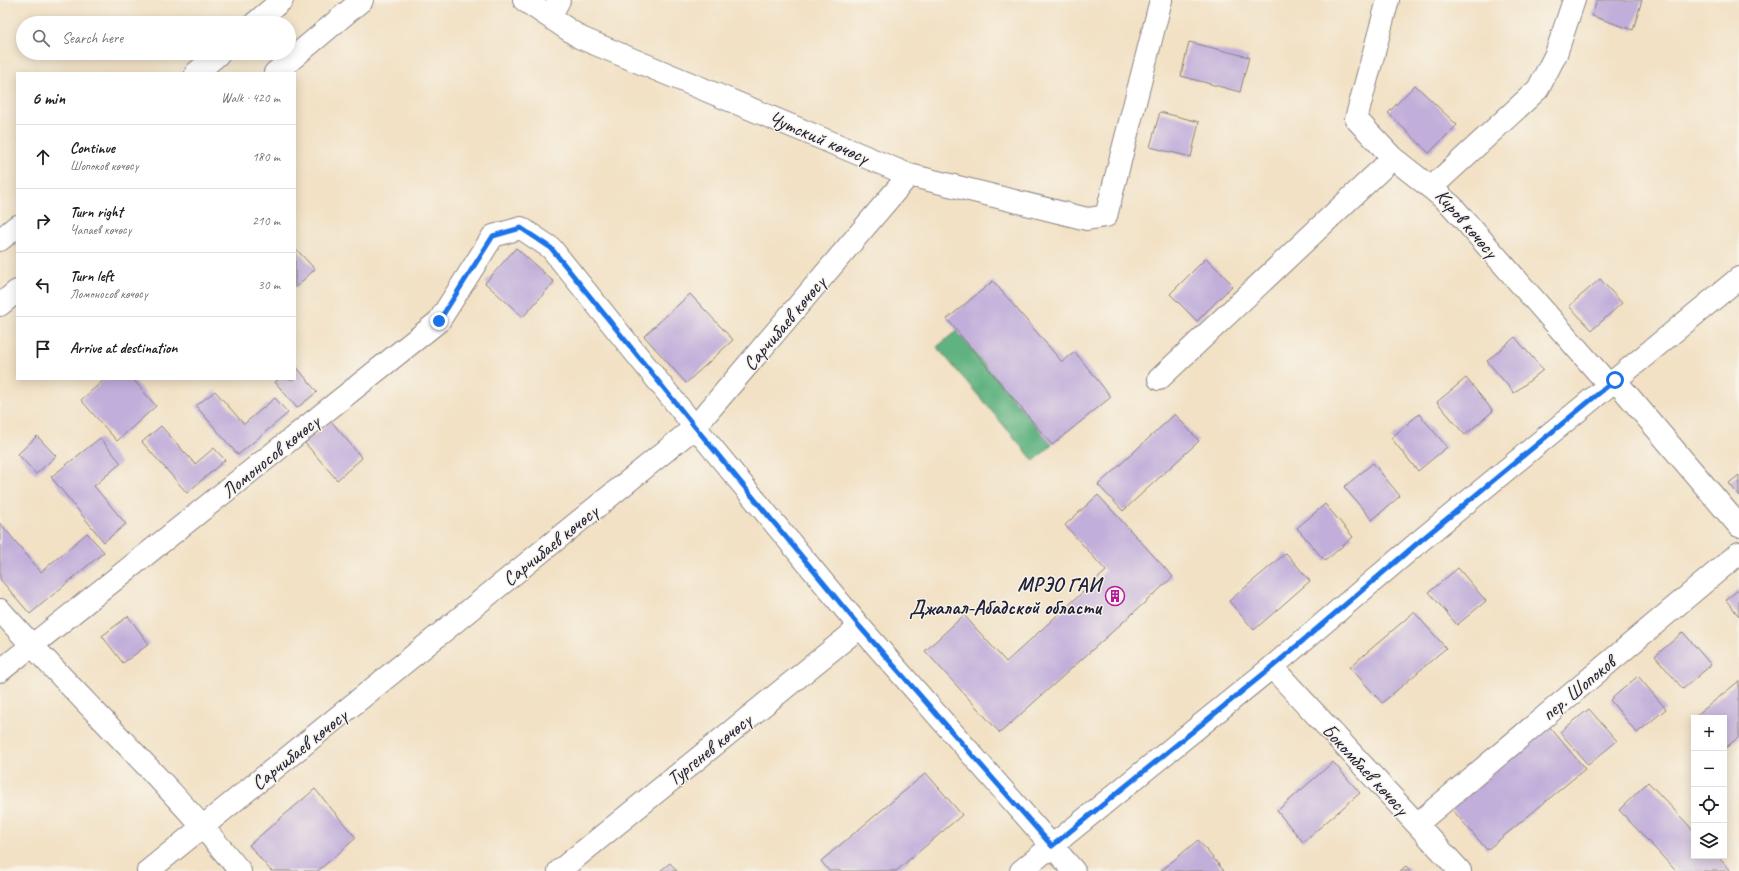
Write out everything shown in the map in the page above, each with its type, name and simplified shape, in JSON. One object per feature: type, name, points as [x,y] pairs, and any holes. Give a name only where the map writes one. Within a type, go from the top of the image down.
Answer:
[{"type":"street","points":[[263,16],[282,0]]},
{"type":"street","points":[[296,55],[362,0]]},
{"type":"street","name":"Чутский көчөсү","points":[[524,0],[554,9],[581,38],[909,175],[1087,219],[1106,216],[1161,0]]},
{"type":"street","points":[[1388,0],[1356,119],[1393,158],[1431,188]]},
{"type":"street","name":"Киров көчөсү","points":[[1574,0],[1556,54],[1538,89],[1431,188],[1452,206],[1612,383]]},
{"type":"street","points":[[197,72],[212,60]]},
{"type":"street","points":[[276,72],[290,60]]},
{"type":"street","points":[[1159,379],[1393,158]]},
{"type":"street","name":"Сарчибаев көчөсү","points":[[148,871],[695,427],[909,175]]},
{"type":"street","points":[[0,240],[16,227]]},
{"type":"street","name":"Ломоносов көчөсү","points":[[0,671],[439,321],[493,236],[521,228],[551,248],[695,427]]},
{"type":"street","points":[[1021,871],[1272,667],[1426,536],[1739,278]]},
{"type":"street","points":[[0,305],[16,292]]},
{"type":"street","points":[[1612,383],[1739,526]]},
{"type":"street","points":[[695,427],[860,627],[1074,871]]},
{"type":"street","name":"пер. Шопоков","points":[[1417,824],[1739,553]]},
{"type":"street","points":[[0,610],[32,646],[203,826],[240,871]]},
{"type":"street","name":"Тургенев көчөсү","points":[[559,871],[860,627]]},
{"type":"street","name":"Бокомбаев көчөсү","points":[[1272,667],[1460,871]]},
{"type":"green space","points":[[956,331],[1052,445],[1034,461],[937,347]]},
{"type":"building","points":[[1597,0],[1642,0],[1633,30],[1592,16]]},
{"type":"building","points":[[1189,42],[1249,57],[1240,92],[1181,76]]},
{"type":"building","points":[[1415,85],[1457,125],[1429,153],[1388,113]]},
{"type":"building","points":[[1160,112],[1199,122],[1191,157],[1150,147]]},
{"type":"building","points":[[516,248],[554,282],[523,317],[485,283]]},
{"type":"building","points":[[296,249],[315,269],[296,287]]},
{"type":"building","points":[[1206,258],[1233,285],[1197,321],[1170,294]]},
{"type":"building","points":[[1600,279],[1622,303],[1592,330],[1569,306]]},
{"type":"building","points":[[993,281],[1062,362],[1075,352],[1111,397],[1052,445],[947,319]]},
{"type":"building","points":[[690,294],[733,340],[686,383],[644,336]]},
{"type":"building","points":[[1515,337],[1543,370],[1514,393],[1487,361]]},
{"type":"building","points":[[296,366],[317,392],[297,408],[275,382],[278,380],[296,380]]},
{"type":"building","points":[[1466,378],[1493,411],[1465,435],[1437,402]]},
{"type":"building","points":[[104,380],[134,380],[156,406],[117,441],[81,400]]},
{"type":"building","points":[[215,391],[244,424],[275,398],[288,413],[238,455],[196,406]]},
{"type":"building","points":[[1175,414],[1199,441],[1123,511],[1098,485]]},
{"type":"building","points":[[1419,414],[1447,447],[1418,471],[1391,438]]},
{"type":"building","points":[[331,421],[362,458],[337,480],[305,443]]},
{"type":"building","points":[[161,426],[195,464],[214,448],[225,460],[187,493],[142,442]]},
{"type":"building","points":[[37,436],[56,456],[36,474],[18,454]]},
{"type":"building","points":[[100,438],[121,463],[94,486],[126,524],[104,542],[51,477]]},
{"type":"building","points":[[1373,463],[1400,496],[1372,520],[1344,487]]},
{"type":"building","points":[[1739,475],[1739,496],[1729,483]]},
{"type":"building","name":"МРЭО ГАИ Джалал-Абадской области","points":[[1098,495],[1173,577],[1000,733],[925,651],[964,615],[1006,662],[1106,571],[1065,525]]},
{"type":"building","points":[[1325,504],[1353,537],[1325,561],[1297,528]]},
{"type":"building","points":[[0,523],[41,572],[87,533],[104,552],[30,614],[0,579]]},
{"type":"building","points":[[1286,553],[1310,581],[1254,630],[1229,601]]},
{"type":"building","points":[[1458,568],[1486,601],[1457,625],[1429,592]]},
{"type":"building","points":[[1739,589],[1739,616],[1726,600]]},
{"type":"building","points":[[1414,612],[1446,648],[1382,703],[1350,667]]},
{"type":"building","points":[[128,616],[149,644],[123,663],[102,636]]},
{"type":"building","points":[[1683,632],[1711,665],[1683,689],[1655,656]]},
{"type":"building","points":[[1638,676],[1666,709],[1637,733],[1610,700]]},
{"type":"building","points":[[1739,681],[1739,737],[1727,747],[1727,715],[1697,715]]},
{"type":"building","points":[[1589,709],[1617,741],[1588,765],[1560,732]]},
{"type":"building","points":[[1549,726],[1585,769],[1487,850],[1451,808]]},
{"type":"building","points":[[1333,762],[1360,793],[1303,842],[1277,811]]},
{"type":"building","points":[[926,773],[962,815],[896,871],[829,871],[821,861]]},
{"type":"building","points":[[1648,782],[1691,828],[1691,859],[1720,859],[1731,871],[1676,871],[1619,810]]},
{"type":"building","points":[[315,789],[356,838],[318,871],[271,871],[249,845]]},
{"type":"building","points":[[1198,840],[1224,871],[1161,871]]},
{"type":"building","points":[[670,863],[677,871],[660,871]]},
{"type":"building","points":[[1406,866],[1411,871],[1400,871]]},
{"type":"place","name":"МРЭО ГАИ Джалал-Абадской области","points":[[1115,596]]},
{"type":"route","points":[[439,321],[493,236],[521,228],[551,248],[695,427],[860,627],[1052,846],[1272,667],[1420,541],[1615,380]]}]
